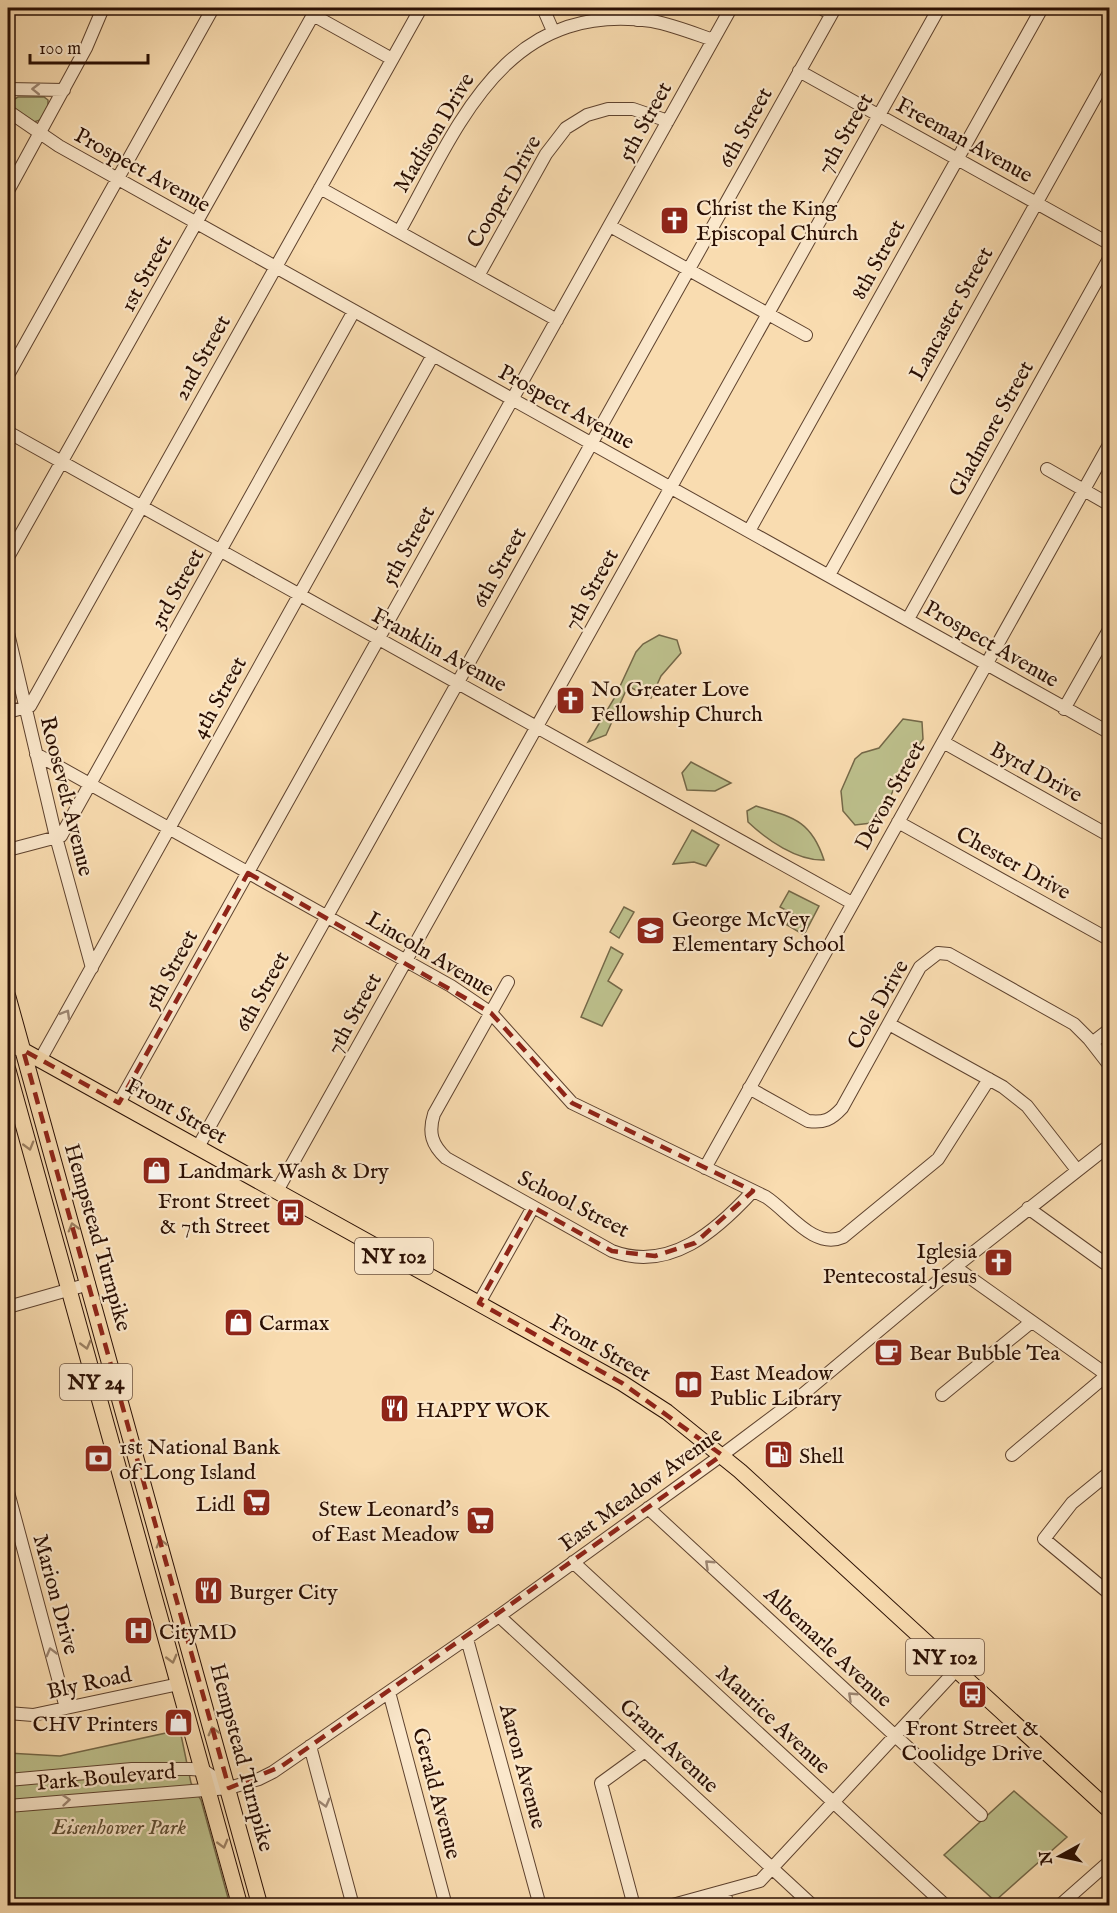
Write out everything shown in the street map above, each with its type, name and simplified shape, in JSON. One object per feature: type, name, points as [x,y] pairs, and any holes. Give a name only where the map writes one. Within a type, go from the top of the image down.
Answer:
[{"type":"main road","name":"Hempstead Turnpike","points":[[8,997],[260,1905]]},
{"type":"main road","name":"Front Street","points":[[8,1042],[622,1383],[667,1412],[722,1455],[958,1668],[1110,1811]]},
{"type":"main road","name":"Hempstead Turnpike","points":[[8,1070],[240,1905]]},
{"type":"street","points":[[8,191],[104,8]]},
{"type":"street","name":"2nd Street","points":[[24,708],[30,706],[421,8]]},
{"type":"street","points":[[543,8],[553,31]]},
{"type":"street","name":"5th Street","points":[[119,1103],[731,8]]},
{"type":"street","name":"7th Street","points":[[278,1191],[939,8]]},
{"type":"street","name":"8th Street","points":[[749,531],[1042,8]]},
{"type":"street","points":[[8,375],[118,179],[209,9]]},
{"type":"street","name":"6th Street","points":[[198,1147],[800,71],[829,10]]},
{"type":"street","points":[[315,11],[392,59]]},
{"type":"street","name":"1st Street","points":[[8,557],[315,11]]},
{"type":"street","name":"Madison Drive","points":[[399,232],[480,89],[510,58],[553,31],[595,20],[637,14],[713,40]]},
{"type":"street","name":"Freeman Avenue","points":[[800,71],[1110,244]]},
{"type":"street","name":"Lancaster Street","points":[[829,575],[1110,71]]},
{"type":"street","points":[[8,89],[63,90]]},
{"type":"street","name":"Cooper Drive","points":[[478,276],[546,154],[566,128],[587,115],[608,109],[633,109],[668,121]]},
{"type":"street","name":"Prospect Avenue","points":[[8,111],[39,134],[118,179],[1110,733]]},
{"type":"street","points":[[320,188],[556,320]]},
{"type":"street","points":[[610,226],[806,335]]},
{"type":"street","name":"Gladmore Street","points":[[908,619],[1110,257]]},
{"type":"street","name":"3rd Street","points":[[56,837],[61,836],[90,785],[354,311]]},
{"type":"street","name":"4th Street","points":[[40,1060],[433,355]]},
{"type":"street","name":"Franklin Avenue","points":[[8,432],[852,903]]},
{"type":"street","name":"Devon Street","points":[[705,1168],[1110,443]]},
{"type":"street","points":[[1047,469],[1110,505]]},
{"type":"street","points":[[1064,709],[1110,628]]},
{"type":"street","name":"Roosevelt Avenue","points":[[8,633],[56,837],[92,968]]},
{"type":"street","points":[[8,712],[24,708]]},
{"type":"street","name":"Byrd Drive","points":[[943,742],[1110,836]]},
{"type":"street","name":"Lincoln Avenue","points":[[36,754],[406,961],[491,1013],[572,1104],[753,1191],[784,1209],[812,1236],[823,1241],[834,1241],[843,1237],[938,1159],[989,1079]]},
{"type":"street","name":"Chester Drive","points":[[898,822],[1110,940]]},
{"type":"street","points":[[8,850],[56,837]]},
{"type":"street","name":"Cole Drive","points":[[749,1088],[808,1121],[819,1123],[829,1120],[842,1108],[925,962],[938,953],[950,954],[1060,1015],[1082,1030],[1110,1066]]},
{"type":"street","points":[[491,1013],[508,982]]},
{"type":"street","name":"School Street","points":[[491,1013],[434,1114],[431,1137],[437,1149],[460,1167],[612,1251],[635,1256],[655,1256],[678,1251],[694,1243],[731,1214],[753,1191]]},
{"type":"street","points":[[889,1024],[989,1079],[1027,1106],[1077,1170]]},
{"type":"street","points":[[1092,1043],[1110,1029]]},
{"type":"street","name":"East Meadow Avenue","points":[[208,1788],[229,1788],[265,1777],[467,1639],[802,1395],[1028,1208],[1107,1150]]},
{"type":"street","points":[[479,1303],[534,1208]]},
{"type":"street","points":[[1028,1208],[1110,1267]]},
{"type":"street","points":[[955,1267],[1030,1323],[1108,1376],[1012,1455]]},
{"type":"street","points":[[8,1308],[89,1284]]},
{"type":"street","points":[[942,1395],[1030,1323]]},
{"type":"street","points":[[1110,1472],[1072,1503],[1044,1539],[1110,1594]]},
{"type":"street","name":"Marion Drive","points":[[8,1492],[66,1708]]},
{"type":"street","name":"Albemarle Avenue","points":[[648,1508],[981,1815]]},
{"type":"street","name":"Maurice Avenue","points":[[573,1562],[946,1905]]},
{"type":"street","name":"Grant Avenue","points":[[499,1616],[813,1905]]},
{"type":"street","name":"Aaron Avenue","points":[[467,1639],[540,1905]]},
{"type":"street","points":[[669,1905],[760,1881],[958,1668]]},
{"type":"street","name":"Bly Road","points":[[8,1713],[33,1715],[179,1684]]},
{"type":"street","name":"Gerald Avenue","points":[[389,1692],[446,1905]]},
{"type":"street","points":[[309,1746],[353,1905]]},
{"type":"street","points":[[634,1905],[601,1783],[645,1751]]},
{"type":"street","name":"Park Boulevard","points":[[8,1780],[132,1769],[203,1770]]},
{"type":"street","points":[[203,1770],[229,1788]]},
{"type":"street","name":"Park Boulevard","points":[[8,1806],[208,1788]]},
{"type":"street","points":[[1059,1905],[1110,1861]]},
{"type":"street","points":[[724,1891],[728,1905]]},
{"type":"highlighted area","points":[[248,873],[491,1013],[572,1103],[753,1191],[695,1243],[655,1256],[612,1251],[533,1207],[479,1303],[622,1383],[722,1455],[282,1766],[229,1788],[23,1050],[119,1103]]},
{"type":"green space","points":[[18,97],[44,97],[48,100],[48,106],[40,120],[34,122],[11,108],[11,101]]},
{"type":"green space","points":[[659,635],[677,640],[681,653],[661,676],[651,698],[628,686],[606,735],[588,742],[615,697],[636,652],[643,644]]},
{"type":"green space","points":[[903,719],[922,722],[923,739],[899,776],[880,822],[855,825],[843,811],[841,791],[855,759],[862,753],[879,748]]},
{"type":"green space","points":[[691,762],[731,783],[715,791],[687,790],[682,773]]},
{"type":"green space","points":[[756,806],[780,813],[799,822],[813,836],[824,860],[793,853],[764,836],[748,822],[747,811]]},
{"type":"green space","points":[[692,830],[719,845],[706,866],[694,862],[673,864]]},
{"type":"green space","points":[[789,891],[819,906],[804,935],[787,925],[793,914],[780,907]]},
{"type":"green space","points":[[624,907],[634,912],[619,938],[610,932]]},
{"type":"green space","points":[[611,947],[623,954],[608,981],[622,990],[602,1026],[581,1017]]},
{"type":"green space","name":"Eisenhower Park","points":[[180,1730],[191,1783],[201,1800],[230,1905],[8,1905],[8,1753],[60,1756]]},
{"type":"green space","points":[[1014,1791],[1067,1837],[995,1901],[944,1855]]},
{"type":"place","name":"Christ the King Episcopal Church","points":[[675,220]]},
{"type":"place","name":"No Greater Love Fellowship Church","points":[[570,701]]},
{"type":"place","name":"George McVey Elementary School","points":[[651,931]]},
{"type":"place","name":"Landmark Wash & Dry","points":[[157,1170]]},
{"type":"place","name":"Front Street & 7th Street","points":[[291,1213]]},
{"type":"place","name":"Iglesia Pentecostal Jesus","points":[[998,1263]]},
{"type":"place","name":"Carmax","points":[[238,1322]]},
{"type":"place","name":"Bear Bubble Tea","points":[[888,1352]]},
{"type":"place","name":"East Meadow Public Library","points":[[689,1385]]},
{"type":"place","name":"HAPPY WOK","points":[[395,1409]]},
{"type":"place","name":"Shell","points":[[778,1455]]},
{"type":"place","name":"1st National Bank of Long Island","points":[[98,1459]]},
{"type":"place","name":"Lidl","points":[[256,1503]]},
{"type":"place","name":"Stew Leonard's of East Meadow","points":[[480,1521]]},
{"type":"place","name":"Burger City","points":[[208,1591]]},
{"type":"place","name":"CityMD","points":[[138,1631]]},
{"type":"place","name":"Front Street & Coolidge Drive","points":[[972,1695]]},
{"type":"place","name":"CHV Printers","points":[[179,1723]]}]
